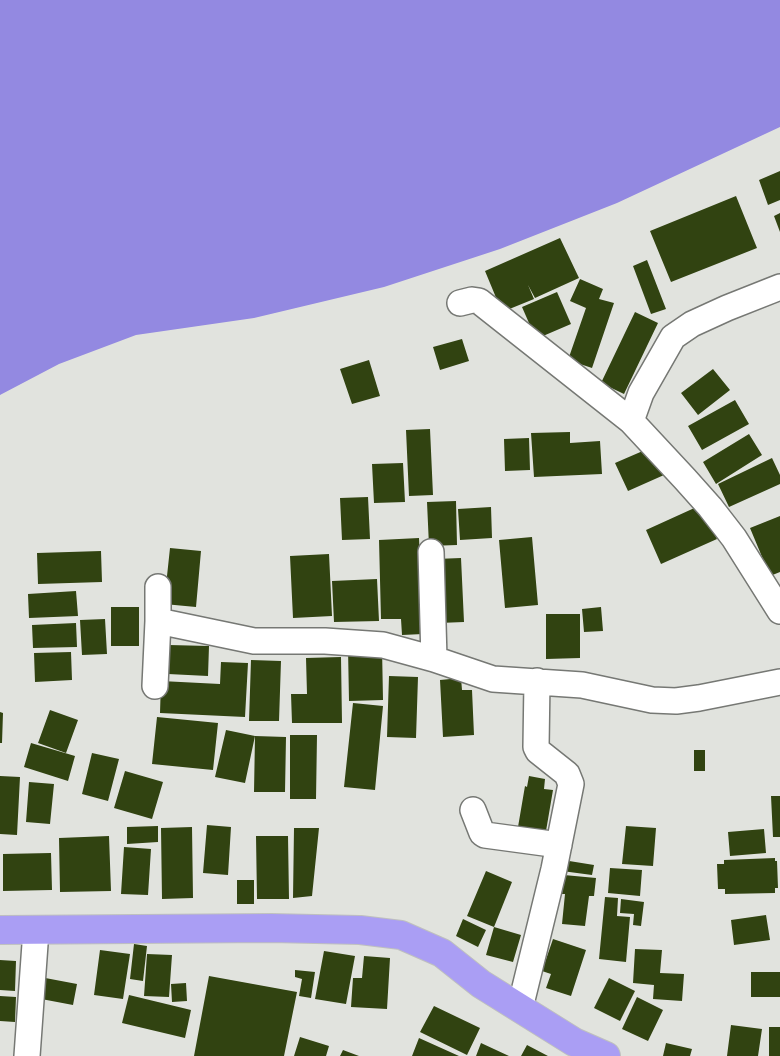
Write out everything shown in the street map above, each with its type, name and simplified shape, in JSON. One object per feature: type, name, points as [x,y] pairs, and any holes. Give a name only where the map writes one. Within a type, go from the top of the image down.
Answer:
[{"type":"highway","points":[[0,930],[271,928],[360,930],[401,935],[442,953],[481,984],[574,1042],[606,1056]]},
{"type":"street","points":[[631,422],[641,393],[673,337],[692,324],[780,288]]},
{"type":"street","points":[[460,303],[472,300],[479,301],[631,422],[710,507],[734,538],[780,611]]},
{"type":"street","points":[[431,552],[434,659]]},
{"type":"street","points":[[155,686],[158,587]]},
{"type":"street","points":[[158,621],[254,640],[325,641],[383,645],[434,659],[493,679],[582,685],[625,695],[664,701],[699,698],[769,684]]},
{"type":"street","points":[[520,1008],[559,845],[570,782],[567,774],[538,751],[536,747],[537,681]]},
{"type":"street","points":[[473,810],[484,835],[559,845]]},
{"type":"street","points":[[27,1056],[36,930]]},
{"type":"shaded area","points":[[0,0],[780,0],[780,127],[617,203],[500,249],[384,287],[254,318],[136,335],[59,364],[0,395]]},
{"type":"building","points":[[780,171],[780,200],[768,205],[759,180]]},
{"type":"building","points":[[736,196],[757,248],[671,282],[650,231]]},
{"type":"building","points":[[780,213],[780,232],[774,216]]},
{"type":"building","points":[[560,238],[579,278],[535,298],[528,285],[534,299],[502,312],[485,271]]},
{"type":"building","points":[[647,260],[666,309],[651,314],[633,266]]},
{"type":"building","points":[[580,279],[603,289],[599,299],[614,303],[592,368],[568,360],[586,308],[570,301]]},
{"type":"building","points":[[557,292],[571,324],[536,339],[522,307]]},
{"type":"building","points":[[635,312],[658,323],[624,394],[601,383]]},
{"type":"building","points":[[462,339],[469,361],[440,370],[433,347]]},
{"type":"building","points":[[369,360],[380,396],[352,404],[340,369]]},
{"type":"building","points":[[713,369],[730,390],[698,415],[681,393]]},
{"type":"building","points":[[735,400],[749,424],[702,450],[688,426]]},
{"type":"building","points":[[430,429],[433,495],[409,496],[406,430]]},
{"type":"building","points":[[570,432],[570,443],[600,441],[602,474],[534,477],[531,433]]},
{"type":"building","points":[[749,434],[762,455],[716,484],[703,462]]},
{"type":"building","points":[[529,438],[530,470],[505,471],[504,439]]},
{"type":"building","points":[[652,447],[664,475],[628,491],[615,463]]},
{"type":"building","points":[[772,458],[780,475],[780,484],[729,507],[718,484]]},
{"type":"building","points":[[403,463],[405,502],[374,503],[372,464]]},
{"type":"building","points":[[368,497],[370,539],[342,540],[340,498]]},
{"type":"building","points":[[456,501],[457,545],[429,546],[427,502]]},
{"type":"building","points":[[701,505],[717,539],[661,564],[646,530]]},
{"type":"building","points":[[491,507],[492,538],[460,540],[458,509]]},
{"type":"building","points":[[780,516],[780,572],[770,576],[750,528]]},
{"type":"building","points":[[532,537],[538,605],[505,608],[499,540]]},
{"type":"building","points":[[419,538],[423,634],[402,635],[401,619],[381,619],[379,540]]},
{"type":"building","points":[[170,548],[201,551],[196,607],[164,604]]},
{"type":"building","points":[[101,551],[102,582],[38,584],[37,553]]},
{"type":"building","points":[[329,554],[332,616],[293,618],[290,556]]},
{"type":"building","points":[[461,558],[464,622],[439,623],[436,559]]},
{"type":"building","points":[[377,579],[379,621],[334,622],[332,581]]},
{"type":"building","points":[[76,591],[78,616],[29,618],[28,594]]},
{"type":"building","points":[[111,607],[139,607],[139,646],[111,646]]},
{"type":"building","points":[[601,607],[603,631],[584,632],[582,609]]},
{"type":"building","points":[[546,614],[580,614],[580,658],[546,659]]},
{"type":"building","points":[[105,619],[107,654],[82,655],[80,620]]},
{"type":"building","points":[[76,623],[77,647],[33,648],[32,625]]},
{"type":"building","points":[[169,645],[209,646],[208,676],[168,674]]},
{"type":"building","points":[[382,647],[383,700],[349,701],[348,648]]},
{"type":"building","points":[[71,652],[72,680],[35,682],[34,653]]},
{"type":"building","points":[[341,657],[342,723],[292,723],[291,694],[307,694],[306,658]]},
{"type":"building","points":[[251,660],[281,661],[279,721],[249,721]]},
{"type":"building","points":[[221,662],[248,663],[245,717],[160,713],[161,681],[220,684]]},
{"type":"building","points":[[389,676],[418,677],[416,738],[387,737]]},
{"type":"building","points":[[461,678],[462,690],[472,690],[474,735],[443,737],[440,680]]},
{"type":"building","points":[[353,703],[383,706],[375,790],[344,787]]},
{"type":"building","points":[[50,710],[78,720],[66,753],[38,743]]},
{"type":"building","points":[[0,712],[3,713],[2,743],[0,743]]},
{"type":"building","points":[[157,717],[218,723],[213,770],[152,764]]},
{"type":"building","points":[[226,730],[255,736],[245,783],[215,777]]},
{"type":"building","points":[[290,735],[317,735],[316,799],[290,799]]},
{"type":"building","points":[[255,736],[286,737],[285,792],[254,792]]},
{"type":"building","points":[[31,743],[75,756],[68,781],[24,767]]},
{"type":"building","points":[[694,750],[705,750],[705,771],[694,771]]},
{"type":"building","points":[[92,753],[119,759],[108,801],[82,794]]},
{"type":"building","points":[[125,771],[163,782],[152,819],[114,808]]},
{"type":"building","points":[[0,776],[20,777],[17,835],[0,834]]},
{"type":"building","points":[[529,776],[545,779],[544,789],[553,790],[546,831],[518,827],[525,786],[527,787]]},
{"type":"building","points":[[29,782],[54,784],[50,824],[26,822]]},
{"type":"building","points":[[771,796],[780,796],[780,837],[773,837]]},
{"type":"building","points":[[207,825],[231,827],[228,875],[203,873]]},
{"type":"building","points":[[158,826],[158,842],[127,844],[127,827]]},
{"type":"building","points":[[626,826],[656,828],[653,866],[622,864]]},
{"type":"building","points":[[192,827],[193,898],[162,899],[161,828]]},
{"type":"building","points":[[294,828],[319,828],[312,896],[293,898]]},
{"type":"building","points":[[764,829],[766,853],[730,856],[728,832]]},
{"type":"building","points":[[109,836],[111,891],[60,892],[59,838]]},
{"type":"building","points":[[256,836],[288,836],[289,899],[257,899]]},
{"type":"building","points":[[124,847],[151,849],[148,895],[121,894]]},
{"type":"building","points":[[51,853],[52,890],[3,891],[3,854]]},
{"type":"building","points":[[775,858],[775,861],[777,861],[778,888],[775,888],[775,893],[725,894],[725,889],[718,889],[717,864],[724,864],[724,860]]},
{"type":"building","points":[[563,860],[594,865],[592,875],[562,871]]},
{"type":"building","points":[[610,868],[642,870],[640,896],[608,893]]},
{"type":"building","points":[[486,871],[512,882],[494,927],[467,916]]},
{"type":"building","points":[[564,875],[596,878],[594,896],[589,896],[585,926],[562,924],[565,894],[562,894]]},
{"type":"building","points":[[237,880],[254,880],[254,904],[237,904]]},
{"type":"building","points":[[605,897],[618,898],[617,916],[630,917],[626,962],[599,959]]},
{"type":"building","points":[[621,899],[644,902],[641,926],[633,925],[634,914],[620,913]]},
{"type":"building","points":[[766,915],[770,940],[734,945],[731,920]]},
{"type":"building","points":[[463,919],[486,930],[478,947],[456,936]]},
{"type":"building","points":[[494,927],[521,935],[513,962],[486,955]]},
{"type":"building","points":[[553,939],[586,950],[571,996],[546,988],[551,974],[542,971]]},
{"type":"building","points":[[134,944],[147,946],[143,981],[130,979]]},
{"type":"building","points":[[635,949],[662,950],[660,973],[684,974],[682,1001],[653,999],[654,985],[633,983]]},
{"type":"building","points":[[100,950],[130,954],[123,999],[94,995]]},
{"type":"building","points":[[324,951],[355,956],[346,1004],[315,999]]},
{"type":"building","points":[[147,954],[172,955],[169,997],[144,996]]},
{"type":"building","points":[[364,956],[390,958],[387,1009],[351,1007],[353,978],[362,978]]},
{"type":"building","points":[[0,960],[16,961],[15,991],[0,990]]},
{"type":"building","points":[[295,970],[315,972],[311,998],[299,996],[302,979],[295,977]]},
{"type":"building","points":[[751,972],[780,972],[780,997],[751,997]]},
{"type":"building","points":[[209,976],[297,992],[284,1056],[194,1056]]},
{"type":"building","points":[[40,977],[77,984],[73,1005],[36,998]]},
{"type":"building","points":[[609,978],[635,991],[620,1021],[594,1008]]},
{"type":"building","points":[[186,983],[187,1001],[172,1002],[171,984]]},
{"type":"building","points":[[129,995],[191,1010],[185,1038],[122,1023]]},
{"type":"building","points":[[0,996],[16,997],[15,1022],[0,1021]]},
{"type":"building","points":[[637,997],[663,1010],[648,1041],[622,1029]]},
{"type":"building","points":[[434,1006],[480,1028],[467,1055],[420,1032]]},
{"type":"building","points":[[731,1025],[762,1029],[758,1056],[727,1056]]},
{"type":"building","points":[[769,1027],[780,1027],[780,1056],[769,1056]]},
{"type":"building","points":[[300,1037],[329,1046],[326,1056],[294,1056]]},
{"type":"building","points":[[419,1038],[459,1056],[412,1056]]},
{"type":"building","points":[[481,1043],[509,1056],[476,1056]]},
{"type":"building","points":[[666,1043],[692,1049],[690,1056],[663,1056]]},
{"type":"building","points":[[527,1045],[548,1056],[521,1056]]},
{"type":"building","points":[[343,1050],[359,1056],[340,1056]]}]
